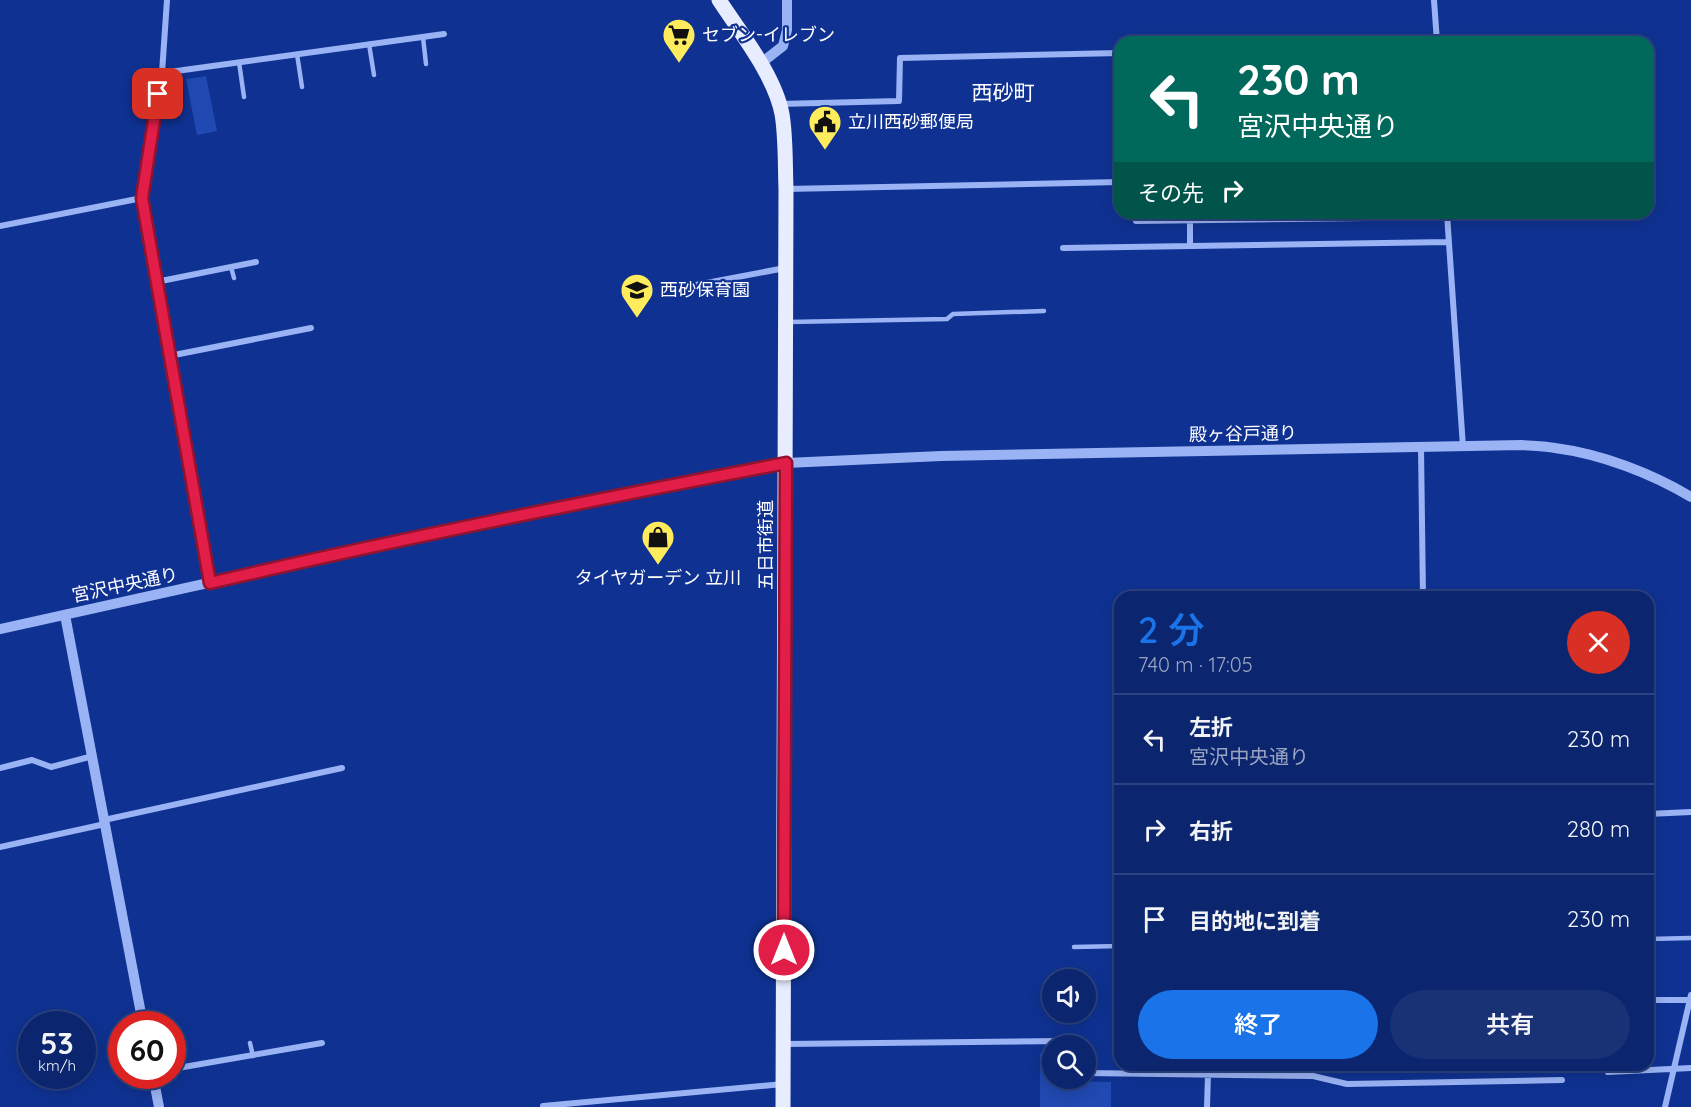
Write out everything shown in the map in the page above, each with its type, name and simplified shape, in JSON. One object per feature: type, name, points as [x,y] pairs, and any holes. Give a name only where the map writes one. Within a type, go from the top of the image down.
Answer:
[{"type":"main road","name":"五日市街道","points":[[719,0],[760,64],[779,104],[783,127],[786,189],[783,1107]]},
{"type":"street","points":[[167,0],[162,73],[142,198],[210,583]]},
{"type":"street","points":[[760,64],[783,46],[787,30],[787,0]]},
{"type":"street","points":[[1434,0],[1437,36]]},
{"type":"street","points":[[162,73],[444,34]]},
{"type":"street","points":[[779,104],[899,101],[900,58],[1114,53]]},
{"type":"street","points":[[786,189],[1114,182]]},
{"type":"street","points":[[0,226],[142,198]]},
{"type":"street","points":[[1136,221],[1241,219]]},
{"type":"street","points":[[1447,219],[1463,447]]},
{"type":"street","points":[[1190,220],[1190,246]]},
{"type":"street","points":[[1063,248],[1449,242]]},
{"type":"street","points":[[156,282],[256,262]]},
{"type":"street","points":[[680,288],[786,268]]},
{"type":"street","points":[[169,356],[311,328]]},
{"type":"street","name":"殿ヶ谷戸通り","points":[[786,463],[941,456],[1522,445],[1555,448],[1589,455],[1632,468],[1671,485],[1691,497]]},
{"type":"street","points":[[1422,448],[1423,591]]},
{"type":"street","name":"宮沢中央通り","points":[[0,629],[455,529],[786,463]]},
{"type":"street","points":[[65,615],[141,1011]]},
{"type":"street","points":[[0,768],[32,760],[51,767],[93,756]]},
{"type":"street","points":[[0,847],[342,768]]},
{"type":"street","points":[[1654,814],[1691,812]]},
{"type":"street","points":[[1654,1000],[1690,998],[1665,1107]]},
{"type":"street","points":[[784,1044],[1042,1041]]},
{"type":"street","points":[[186,1067],[322,1043]]},
{"type":"street","points":[[1654,1070],[1691,1068]]},
{"type":"street","points":[[1608,1072],[1630,1071]]},
{"type":"street","points":[[1096,1073],[1312,1076],[1347,1084],[1562,1080]]},
{"type":"street","points":[[1207,1107],[1208,1074]]},
{"type":"street","points":[[543,1106],[783,1084]]},
{"type":"street","points":[[156,1089],[159,1107]]},
{"type":"lane","points":[[423,37],[426,64]]},
{"type":"lane","points":[[369,44],[374,75]]},
{"type":"lane","points":[[297,54],[302,87]]},
{"type":"lane","points":[[239,62],[243,97]]},
{"type":"lane","points":[[231,267],[234,278]]},
{"type":"lane","points":[[785,322],[947,320],[953,314],[1044,311]]},
{"type":"lane","points":[[1654,939],[1691,938]]},
{"type":"lane","points":[[1074,947],[1114,946]]},
{"type":"lane","points":[[250,1043],[253,1056]]},
{"type":"shaded area","points":[[206,76],[217,131],[197,135],[186,79]]},
{"type":"shaded area","points":[[1040,1053],[1042,1053],[1042,1089],[1096,1089],[1096,1082],[1111,1082],[1111,1107],[1040,1107]]},
{"type":"place","name":"セブン-イレブン","points":[[679,64]]},
{"type":"place","name":"立川西砂郵便局","points":[[825,151]]},
{"type":"place","name":"西砂保育園","points":[[637,319]]},
{"type":"place","name":"タイヤガーデン 立川","points":[[658,566]]},
{"type":"district","name":"西砂町","points":[[1003,93]]},
{"type":"route","points":[[158,94],[142,198],[210,583],[443,531],[786,463],[784,950]]}]
